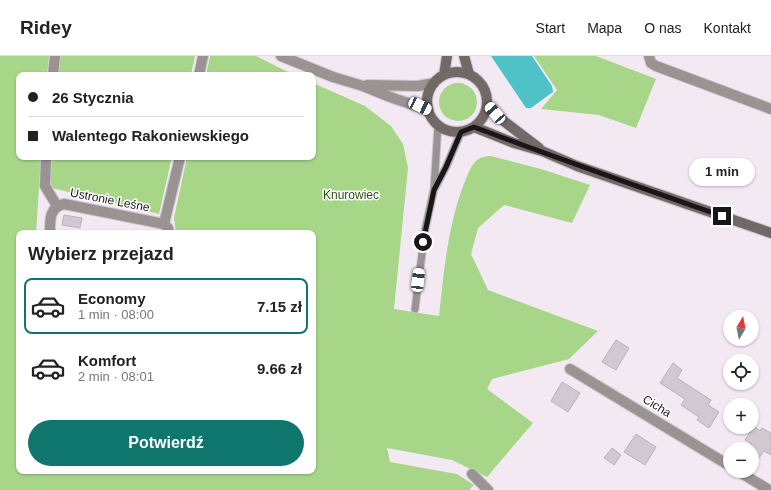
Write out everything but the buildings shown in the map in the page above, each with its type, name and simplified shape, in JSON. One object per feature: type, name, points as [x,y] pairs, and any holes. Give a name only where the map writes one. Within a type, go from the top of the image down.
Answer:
[{"type":"street","points":[[53,72],[55,56]]},
{"type":"street","points":[[200,72],[203,56]]},
{"type":"street","points":[[281,56],[321,73],[428,110]]},
{"type":"street","points":[[444,75],[447,56]]},
{"type":"street","points":[[464,56],[469,74]]},
{"type":"street","points":[[649,56],[651,63],[656,66],[771,109]]},
{"type":"street","points":[[488,105],[483,118],[474,127],[461,132],[449,131],[438,125],[428,110],[428,96],[434,83],[444,75],[456,72],[469,74],[476,78],[485,90],[488,105],[501,119],[542,151]]},
{"type":"street","points":[[362,86],[391,84],[418,86],[434,83]]},
{"type":"street","points":[[474,127],[514,143],[542,151],[577,166],[771,233]]},
{"type":"street","points":[[46,160],[45,186],[57,206]]},
{"type":"street","name":"Ustronie Leśne","points":[[50,230],[52,212],[57,206],[69,204],[166,229],[179,160]]},
{"type":"street","name":"Cicha","points":[[570,369],[723,462]]},
{"type":"street","points":[[472,474],[488,490]]},
{"type":"street","points":[[749,478],[769,490]]},
{"type":"lane","points":[[415,309],[425,230],[434,190],[438,125]]},
{"type":"lane","points":[[434,190],[461,132]]},
{"type":"green space","name":"Knurowiec","points":[[0,56],[49,56],[47,72],[16,72],[16,160],[41,160],[36,230],[16,230],[16,474],[316,474],[316,230],[176,230],[174,218],[186,160],[316,160],[316,84],[365,106],[391,126],[403,144],[408,168],[394,309],[439,316],[454,214],[467,175],[473,164],[480,158],[491,156],[541,169],[590,185],[572,223],[504,205],[478,228],[471,254],[488,290],[598,331],[569,359],[492,379],[487,389],[533,423],[487,477],[452,460],[387,448],[390,462],[457,474],[474,485],[469,490],[0,490]]},
{"type":"green space","points":[[60,56],[195,56],[192,72],[58,72]]},
{"type":"green space","points":[[210,56],[256,56],[288,72],[207,72]]},
{"type":"green space","points":[[534,56],[596,56],[656,79],[636,128],[599,115],[541,109],[557,90]]},
{"type":"green space","points":[[454,83],[462,83],[472,88],[476,95],[476,109],[472,116],[462,121],[454,121],[444,116],[442,113],[439,106],[439,98],[444,88],[447,86]]},
{"type":"green space","points":[[51,160],[171,160],[159,214],[48,187]]},
{"type":"water","points":[[491,56],[532,56],[552,86],[553,92],[531,108],[526,108]]},
{"type":"route","points":[[423,242],[434,190],[461,132],[468,131],[474,127],[514,143],[542,151],[577,166],[722,216]]}]
